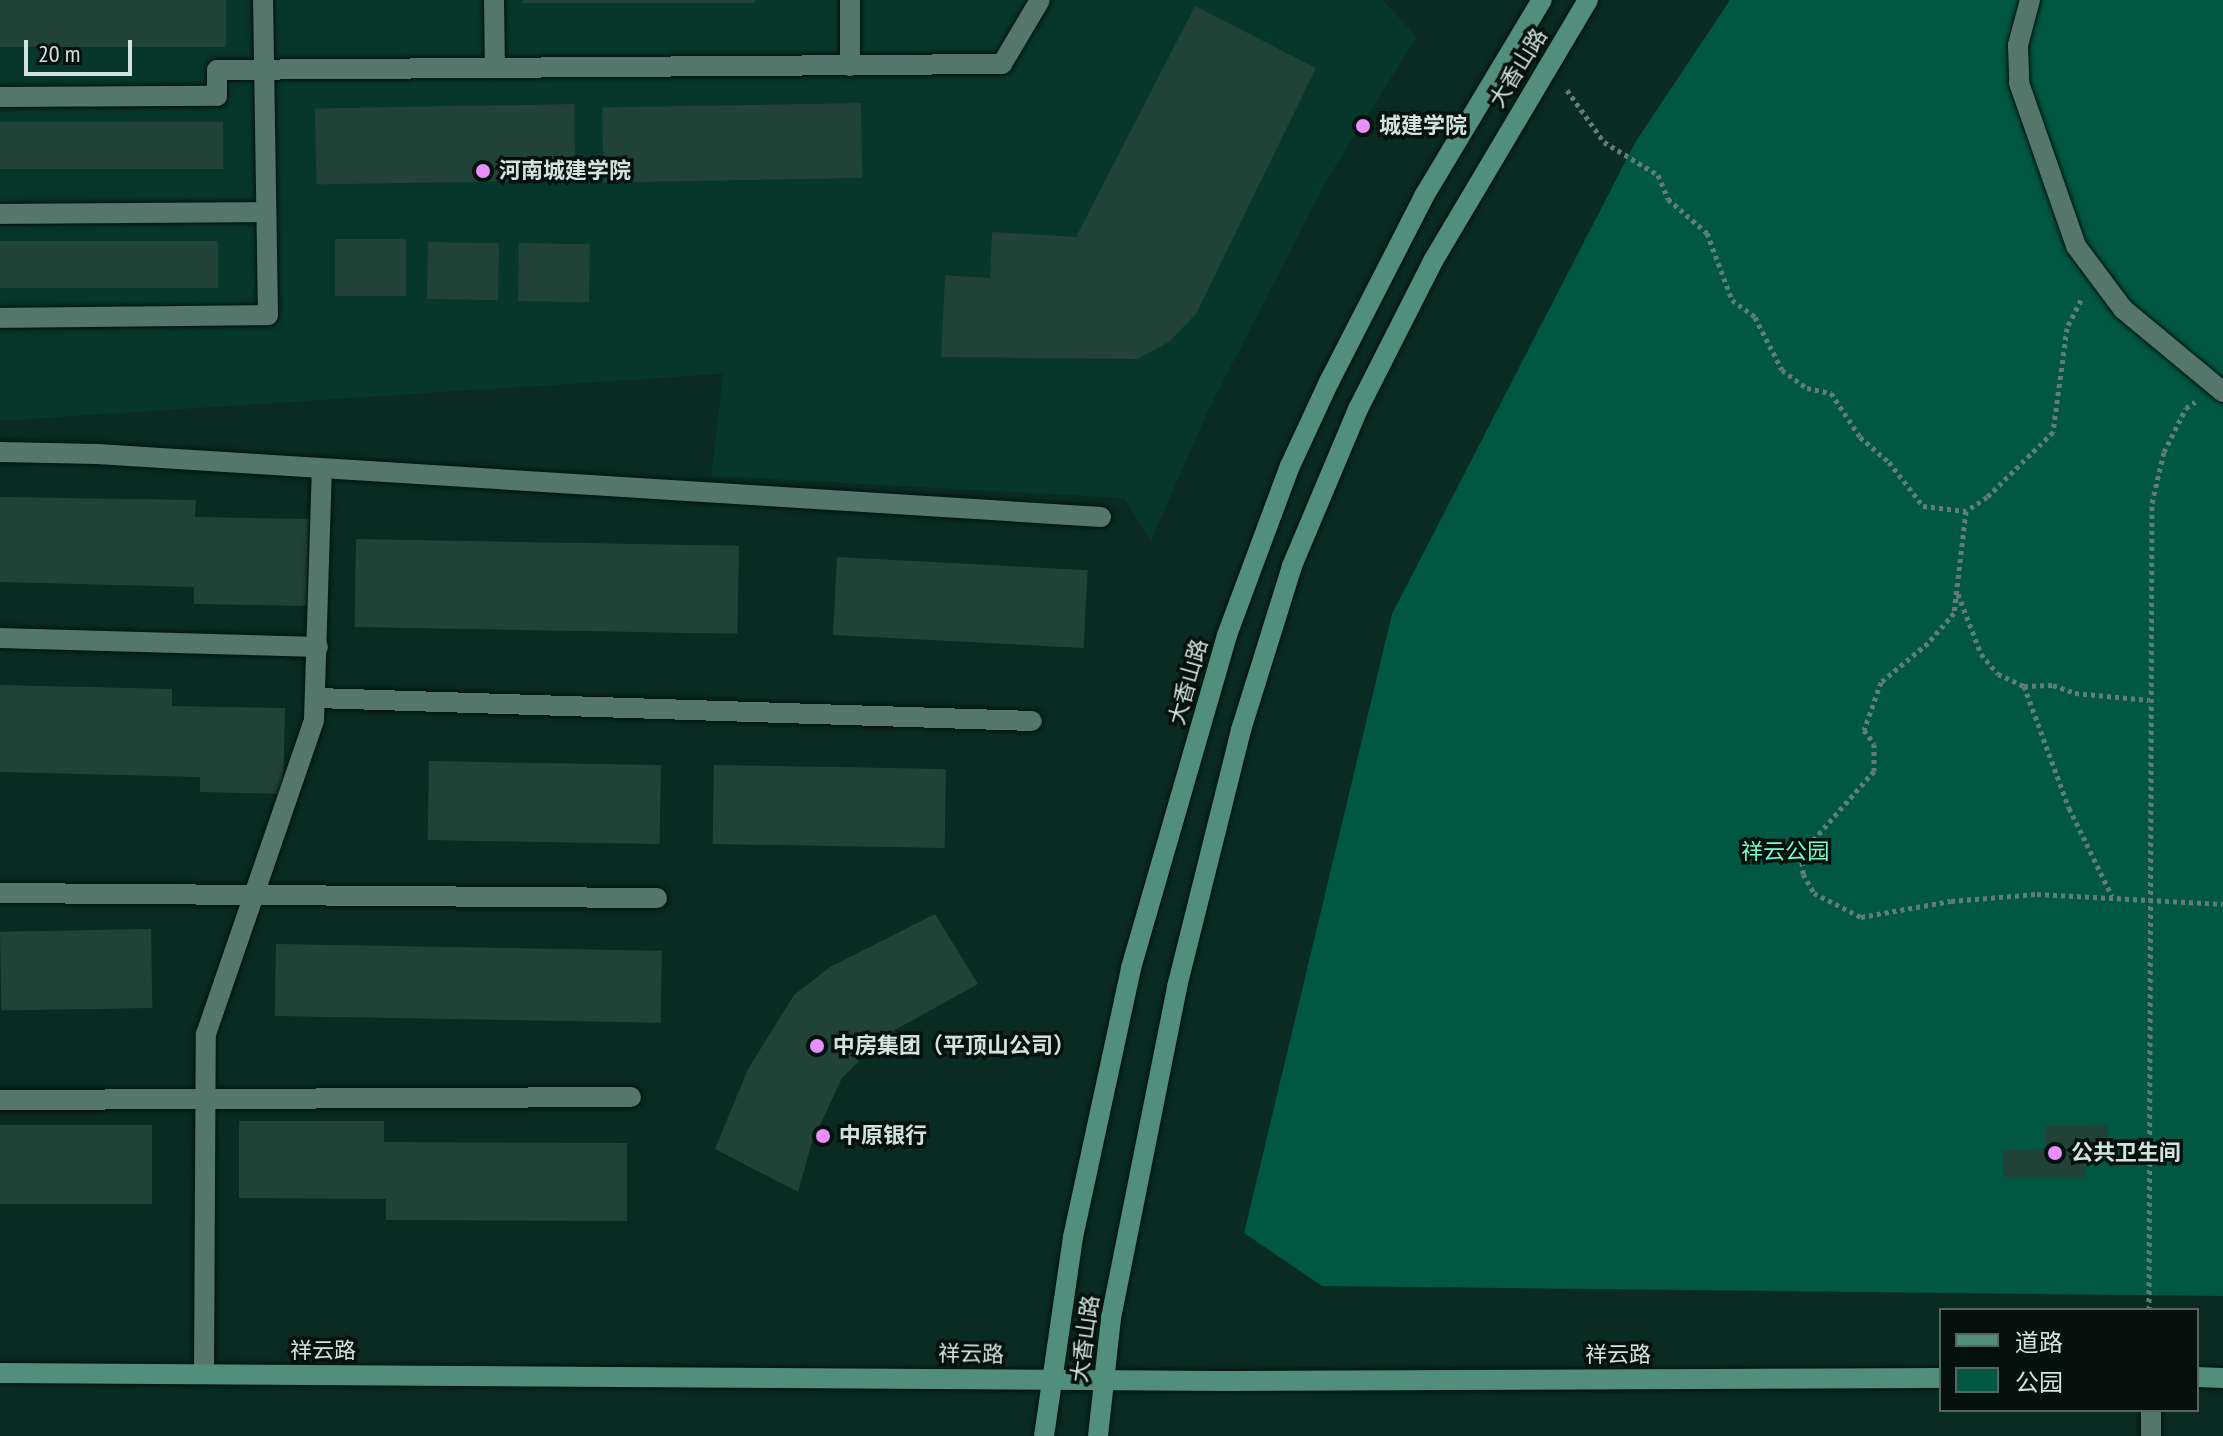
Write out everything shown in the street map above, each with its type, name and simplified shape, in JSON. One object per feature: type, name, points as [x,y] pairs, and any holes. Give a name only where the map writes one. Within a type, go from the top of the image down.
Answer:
[{"type":"main road","name":"大香山路","points":[[1044,1436],[1049,1379],[1073,1237],[1131,968],[1232,622],[1290,466],[1343,354],[1424,196],[1542,0]]},
{"type":"main road","name":"大香山路","points":[[1098,1436],[1102,1380],[1131,1212],[1196,906],[1241,730],[1292,566],[1392,341],[1469,194],[1588,0]]},
{"type":"main road","name":"祥云路","points":[[0,1373],[1102,1380],[1939,1378]]},
{"type":"main road","points":[[2199,1377],[2223,1378]]},
{"type":"street","points":[[0,318],[268,315],[263,0]]},
{"type":"street","points":[[494,0],[495,68]]},
{"type":"street","points":[[850,0],[850,66]]},
{"type":"street","points":[[0,97],[217,96],[217,70],[1002,64],[1040,0]]},
{"type":"street","points":[[2032,1],[2018,45],[2019,83],[2076,246],[2102,287],[2221,387]]},
{"type":"street","points":[[0,214],[266,212]]},
{"type":"street","points":[[0,452],[97,454],[322,471],[1101,517]]},
{"type":"street","points":[[204,1374],[206,1034],[306,747],[317,698],[322,471]]},
{"type":"street","points":[[0,638],[318,647]]},
{"type":"street","points":[[317,698],[1032,721]]},
{"type":"street","points":[[0,893],[255,892],[657,898]]},
{"type":"street","points":[[0,1100],[631,1097]]},
{"type":"street","points":[[2151,1412],[2151,1436]]},
{"type":"path","points":[[1548,64],[1604,142],[1658,175],[1668,199],[1707,233],[1726,272],[1732,300],[1755,317],[1782,370],[1807,388],[1831,393],[1860,437],[1889,462],[1923,506],[1966,511],[1987,497],[2053,432],[2067,328],[2077,302],[2102,287]]},
{"type":"path","points":[[2149,1308],[2152,503],[2164,452],[2186,408],[2221,387]]},
{"type":"path","points":[[1966,511],[1954,613],[1928,643],[1881,682],[1864,730],[1874,744],[1874,771],[1801,854],[1803,874],[1814,893],[1861,917],[1987,896],[2112,896],[2223,904]]},
{"type":"path","points":[[1957,592],[1981,654],[1998,674],[2024,686],[2053,685],[2075,693],[2149,700]]},
{"type":"path","points":[[2024,686],[2069,808],[2112,896]]},
{"type":"shaded area","name":"河南城建学院","points":[[0,0],[1383,0],[1417,37],[1329,176],[1207,413],[1151,541],[1124,498],[711,476],[723,374],[0,421]]},
{"type":"green space","name":"祥云公园","points":[[1730,0],[2223,0],[2223,1296],[1322,1286],[1244,1233],[1392,614],[1636,141]]},
{"type":"building","points":[[0,0],[226,0],[226,47],[0,47]]},
{"type":"building","points":[[522,0],[755,0],[755,3],[522,3]]},
{"type":"building","points":[[1195,6],[1316,68],[1196,314],[1169,342],[1137,359],[941,357],[945,275],[990,278],[992,232],[1076,237]]},
{"type":"building","points":[[861,103],[862,178],[603,183],[602,108]]},
{"type":"building","points":[[574,104],[575,180],[316,185],[315,109]]},
{"type":"building","points":[[0,122],[223,122],[223,169],[0,169]]},
{"type":"building","points":[[335,239],[406,239],[406,296],[335,296]]},
{"type":"building","points":[[0,241],[218,241],[218,288],[0,288]]},
{"type":"building","points":[[428,242],[499,243],[498,300],[427,299]]},
{"type":"building","points":[[519,243],[590,244],[589,302],[518,301]]},
{"type":"building","points":[[0,497],[196,500],[195,517],[309,519],[307,606],[194,604],[194,587],[0,582]]},
{"type":"building","points":[[356,539],[739,546],[737,634],[354,627]]},
{"type":"building","points":[[837,557],[1088,570],[1084,648],[833,635]]},
{"type":"building","points":[[0,685],[172,689],[172,706],[285,708],[283,794],[200,792],[200,777],[0,772]]},
{"type":"building","points":[[429,761],[661,765],[660,844],[428,840]]},
{"type":"building","points":[[714,765],[946,769],[945,848],[713,844]]},
{"type":"building","name":"中房集团（平顶山公司）","points":[[935,914],[978,984],[884,1036],[842,1078],[812,1142],[798,1192],[715,1149],[748,1069],[794,995],[830,967]]},
{"type":"building","points":[[151,929],[152,1008],[1,1011],[0,932]]},
{"type":"building","points":[[276,944],[662,951],[661,1023],[275,1016]]},
{"type":"building","points":[[239,1121],[384,1121],[384,1142],[627,1143],[627,1221],[386,1220],[386,1199],[239,1198]]},
{"type":"building","points":[[0,1125],[152,1125],[152,1204],[0,1204]]},
{"type":"building","name":"公共卫生间","points":[[2108,1125],[2108,1156],[2086,1156],[2086,1177],[2003,1177],[2003,1150],[2046,1149],[2046,1126]]},
{"type":"place","name":"城建学院","points":[[1363,126]]},
{"type":"place","name":"河南城建学院","points":[[483,171]]},
{"type":"place","name":"中房集团（平顶山公司）","points":[[817,1046]]},
{"type":"place","name":"中原银行","points":[[823,1136]]},
{"type":"place","name":"公共卫生间","points":[[2055,1153]]}]
